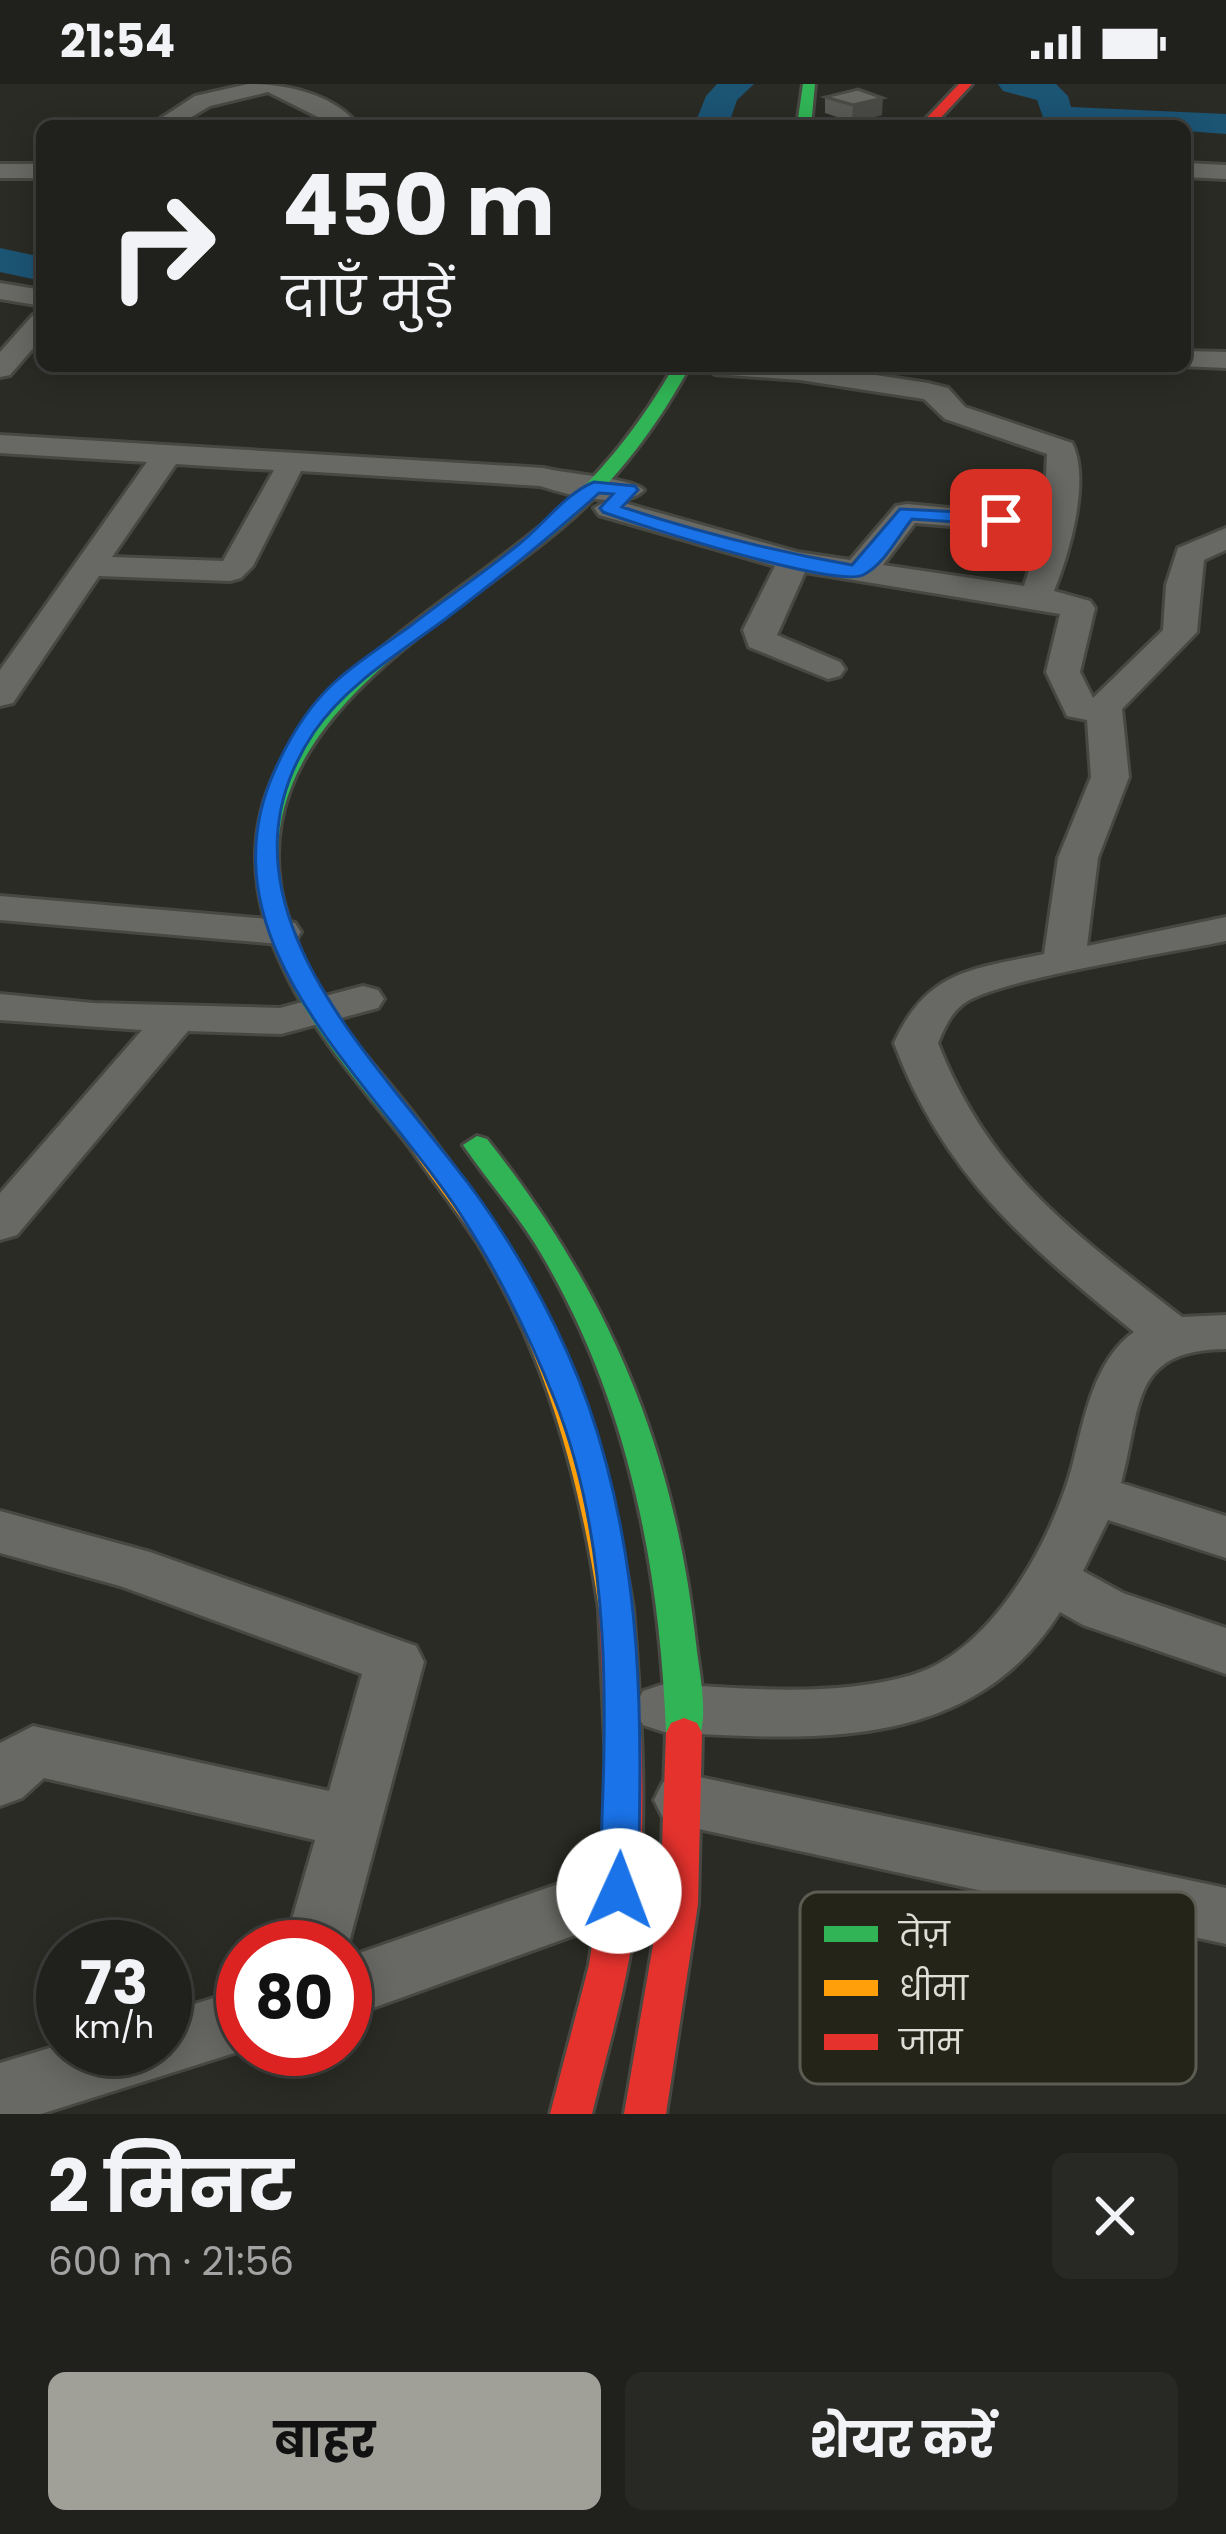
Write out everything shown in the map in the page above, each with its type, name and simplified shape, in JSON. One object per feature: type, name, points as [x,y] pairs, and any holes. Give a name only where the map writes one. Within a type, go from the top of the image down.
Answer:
[{"type":"main road","points":[[805,120],[808,84]]},
{"type":"main road","points":[[910,120],[947,90]]},
{"type":"main road","points":[[930,120],[947,90]]},
{"type":"main road","points":[[364,710],[431,648],[511,590],[600,493],[678,372]]},
{"type":"main road","points":[[571,2114],[617,1908],[625,1707],[615,1592],[597,1485],[572,1402],[531,1311],[471,1207],[307,991],[280,932],[265,878],[266,833],[275,795],[303,731],[342,686],[600,493],[686,416],[710,372]]},
{"type":"main road","points":[[461,1125],[538,1227],[574,1285],[638,1436],[660,1515],[679,1622],[687,1710],[685,1800],[678,1930],[645,2114]]},
{"type":"main road","points":[[617,1908],[678,1930]]},
{"type":"street","points":[[170,120],[203,101],[273,85],[343,120]]},
{"type":"street","points":[[1191,167],[1226,169]]},
{"type":"street","points":[[0,171],[36,171]]},
{"type":"street","points":[[1191,188],[1226,188]]},
{"type":"street","points":[[0,291],[36,297]]},
{"type":"street","points":[[0,369],[36,328]]},
{"type":"street","points":[[1191,359],[1226,360]]},
{"type":"street","points":[[806,372],[928,391],[968,419],[1062,449],[1053,559],[1038,598]]},
{"type":"street","points":[[0,449],[543,477],[794,561],[1078,608],[1063,672],[1080,708],[1105,713]]},
{"type":"street","points":[[0,449],[600,493]]},
{"type":"street","points":[[0,695],[161,464]]},
{"type":"street","points":[[94,566],[230,571],[287,473]]},
{"type":"street","points":[[855,571],[869,561],[907,513],[1035,524]]},
{"type":"street","points":[[1064,962],[1078,858],[1110,777],[1104,707],[1180,632],[1189,555],[1226,538]]},
{"type":"street","points":[[794,561],[760,630],[761,640],[828,669]]},
{"type":"street","points":[[0,908],[280,932]]},
{"type":"street","points":[[1200,1335],[1062,1250],[994,1186],[947,1120],[916,1043],[928,1016],[950,993],[1064,962],[1226,928]]},
{"type":"street","points":[[0,1007],[281,1021],[362,996]]},
{"type":"street","points":[[0,1224],[176,1018]]},
{"type":"street","points":[[625,1707],[876,1705],[937,1692],[974,1669],[1009,1638],[1049,1579],[1091,1494],[1131,1369],[1145,1348],[1200,1335]]},
{"type":"street","points":[[1091,1494],[1226,1537]]},
{"type":"street","points":[[0,1532],[130,1567],[394,1662],[323,1920]]},
{"type":"street","points":[[1049,1579],[1103,1609],[1226,1651]]},
{"type":"street","points":[[0,1780],[33,1750],[347,1821]]},
{"type":"street","points":[[685,1800],[1114,1892]]},
{"type":"street","points":[[372,1980],[617,1908]]},
{"type":"street","points":[[1196,1910],[1226,1916]]},
{"type":"street","points":[[0,2095],[61,2076]]},
{"type":"building","points":[[858,89],[883,98],[853,105],[825,97]]},
{"type":"waterway","points":[[713,120],[722,96],[738,84]]},
{"type":"waterway","points":[[1014,84],[1038,87],[1052,96],[1056,113],[1085,120]]},
{"type":"waterway","points":[[1085,120],[1172,120]]},
{"type":"waterway","points":[[1191,121],[1226,124]]},
{"type":"waterway","points":[[0,260],[36,268]]},
{"type":"traffic: fast","points":[[805,120],[809,84]]},
{"type":"traffic: fast","points":[[419,1140],[335,1033],[293,963],[268,884],[269,816],[293,755],[334,702],[386,653],[577,504],[642,430],[679,372]]},
{"type":"traffic: fast","points":[[477,1145],[557,1256],[617,1381],[637,1438],[666,1555],[684,1733]]},
{"type":"traffic: slow","points":[[419,1140],[494,1246],[552,1360],[592,1481],[616,1609]]},
{"type":"traffic: jam","points":[[932,120],[966,84]]},
{"type":"traffic: jam","points":[[571,2114],[608,1965],[621,1877],[624,1762],[616,1609]]},
{"type":"traffic: jam","points":[[645,2114],[679,1904],[684,1733]]},
{"type":"route","points":[[619,1891],[625,1707],[615,1592],[597,1485],[572,1402],[531,1311],[471,1207],[307,991],[280,932],[265,878],[266,833],[275,795],[303,731],[342,686],[526,548],[594,488],[628,490],[610,508],[667,528],[758,554],[855,571],[869,561],[907,513],[1001,520]]}]
